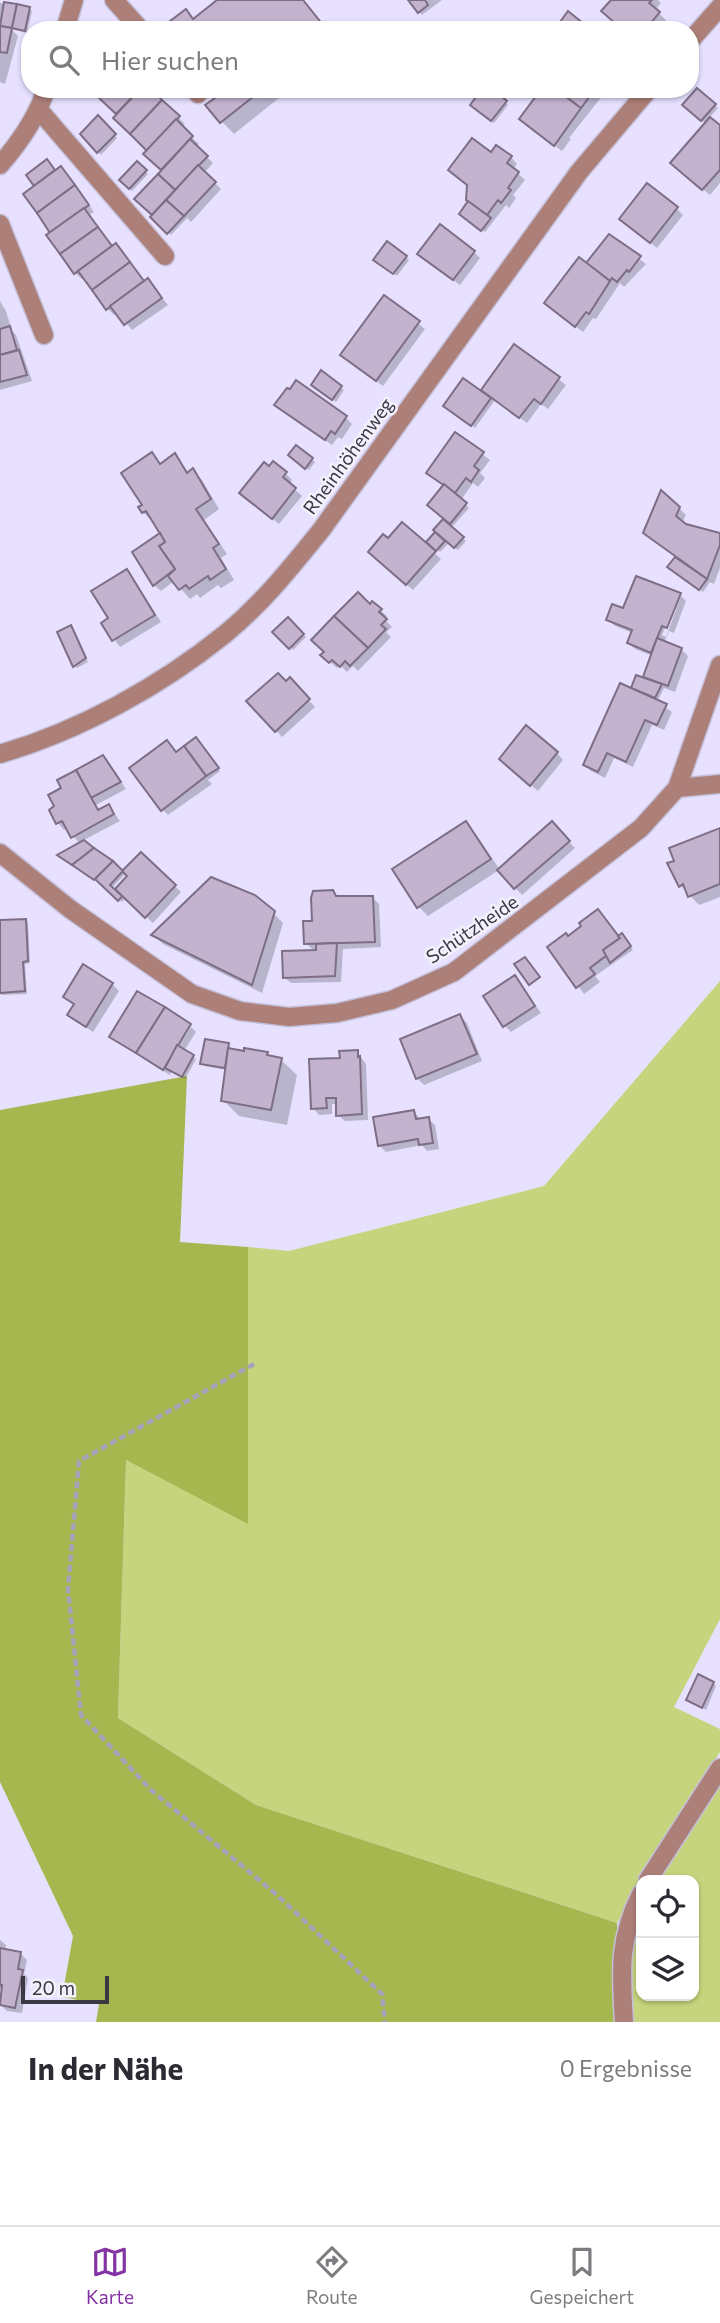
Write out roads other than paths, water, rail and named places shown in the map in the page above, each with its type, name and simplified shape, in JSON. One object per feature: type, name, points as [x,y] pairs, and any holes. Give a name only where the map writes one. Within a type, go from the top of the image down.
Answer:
[{"type":"street","points":[[68,21],[74,0]]},
{"type":"street","points":[[114,0],[133,21]]},
{"type":"street","points":[[699,31],[720,7]]},
{"type":"street","points":[[0,165],[39,110],[43,98]]},
{"type":"street","name":"Rheinhöhenweg","points":[[0,754],[91,719],[168,675],[225,634],[277,584],[322,529],[579,172],[641,98]]},
{"type":"street","points":[[39,110],[165,256]]},
{"type":"street","points":[[0,224],[44,335]]},
{"type":"street","name":"Schützheide","points":[[0,853],[70,909],[192,994],[240,1011],[289,1017],[337,1013],[392,1000],[454,972],[641,828],[677,788],[720,664]]},
{"type":"street","points":[[677,788],[720,784]]},
{"type":"street","points":[[651,1875],[720,1768]]},
{"type":"street","points":[[624,2022],[620,1964],[630,1915],[636,1904]]}]
